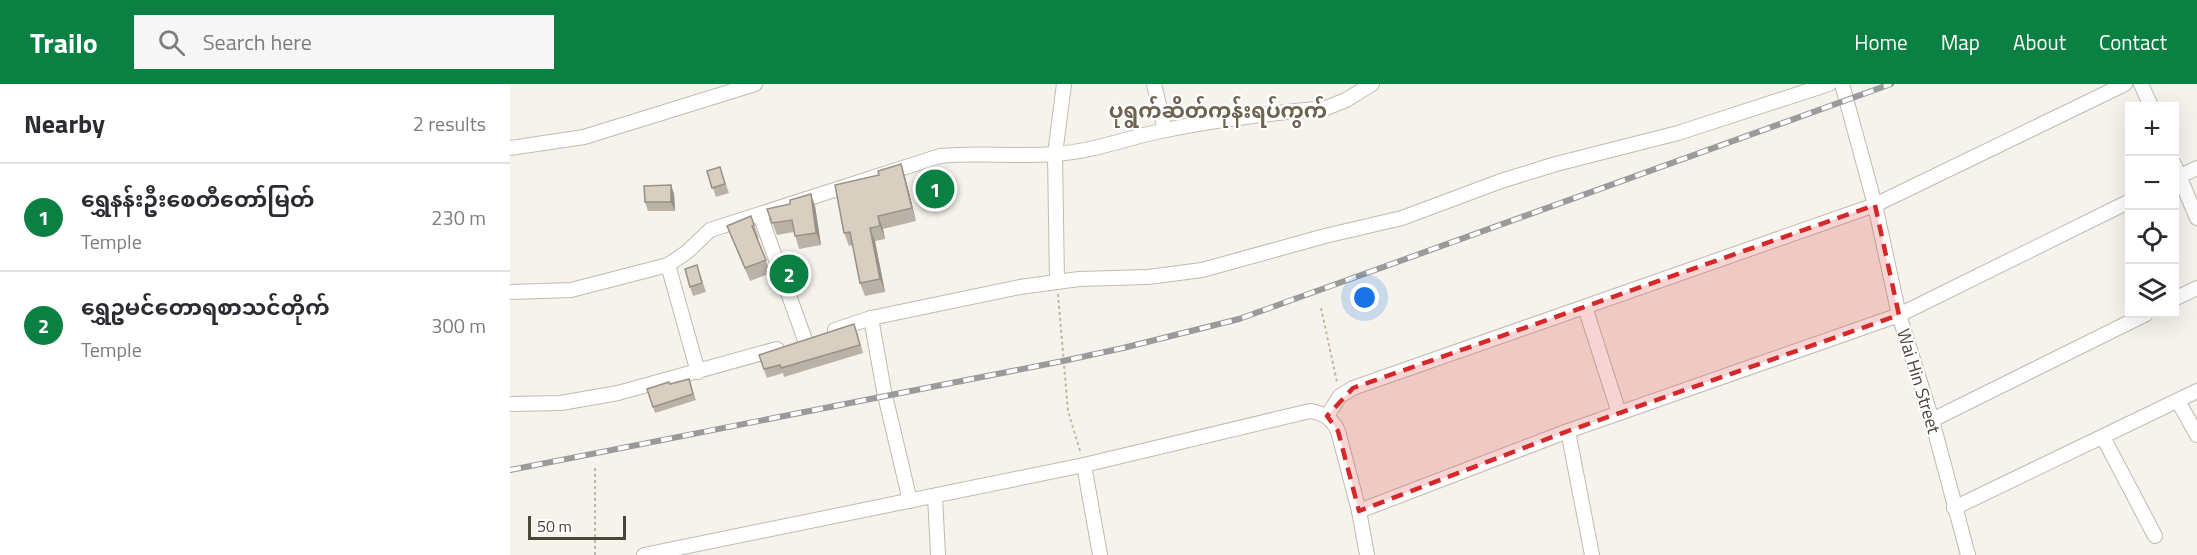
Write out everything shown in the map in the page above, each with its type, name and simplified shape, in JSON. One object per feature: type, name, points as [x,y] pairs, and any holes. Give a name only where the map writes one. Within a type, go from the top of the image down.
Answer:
[{"type":"street","points":[[510,148],[584,137],[755,84]]},
{"type":"street","points":[[1057,282],[1055,154],[1064,84]]},
{"type":"street","points":[[1154,84],[1165,130]]},
{"type":"street","points":[[510,292],[571,290],[668,265],[687,252],[710,230],[940,156],[968,153],[1055,154],[1101,147],[1165,130],[1326,108],[1346,100],[1372,84]]},
{"type":"street","points":[[510,404],[561,403],[618,393],[806,340],[871,318],[1020,287],[1079,279],[1148,277],[1202,270],[1325,236],[1402,218],[1501,181],[1556,164],[1678,133],[1829,84]]},
{"type":"street","name":"Wai Hin Street","points":[[1842,84],[1875,206],[1899,315],[1932,420],[1968,555]]},
{"type":"street","points":[[1327,416],[1340,396],[1353,388],[1427,360],[1875,206],[2125,84]]},
{"type":"street","points":[[2141,84],[2149,102]]},
{"type":"street","points":[[2179,172],[2197,168]]},
{"type":"street","points":[[2179,179],[2197,218]]},
{"type":"street","points":[[1359,511],[1568,431],[1899,315],[2125,203]]},
{"type":"street","points":[[760,215],[806,340]]},
{"type":"street","points":[[668,265],[698,372]]},
{"type":"street","points":[[2179,297],[2197,288]]},
{"type":"street","points":[[1585,307],[1619,413]]},
{"type":"street","points":[[871,318],[884,391],[910,501]]},
{"type":"street","points":[[1932,420],[2138,318]]},
{"type":"street","points":[[1954,508],[2197,392]]},
{"type":"street","points":[[2178,401],[2197,435]]},
{"type":"street","points":[[644,555],[1084,465],[1310,411],[1327,416],[1338,431],[1359,511],[1367,555]]},
{"type":"street","points":[[1568,431],[1592,555]]},
{"type":"street","points":[[2103,437],[2155,536]]},
{"type":"street","points":[[1084,465],[1100,555]]},
{"type":"street","points":[[935,496],[938,555]]},
{"type":"path","points":[[1057,282],[1068,411],[1084,465]]},
{"type":"path","points":[[1321,308],[1340,396]]},
{"type":"path","points":[[595,466],[595,555]]},
{"type":"highlighted area","points":[[1875,205],[1899,315],[1568,431],[1359,511],[1338,431],[1327,416],[1353,388]]},
{"type":"building","points":[[901,164],[912,208],[878,216],[880,226],[870,228],[880,279],[860,283],[850,232],[844,233],[835,185],[879,175],[878,171]]},
{"type":"building","points":[[720,167],[725,184],[712,188],[707,171]]},
{"type":"building","points":[[932,178],[938,181],[939,187],[938,191],[932,193],[923,188],[926,181]]},
{"type":"building","points":[[671,185],[671,202],[645,202],[644,186]]},
{"type":"building","points":[[811,194],[816,233],[795,236],[792,220],[772,223],[767,209],[790,204],[790,200]]},
{"type":"building","points":[[751,216],[754,225],[752,226],[766,260],[745,268],[727,226]]},
{"type":"building","points":[[697,265],[702,283],[690,287],[685,269]]},
{"type":"building","points":[[854,324],[860,345],[781,368],[780,365],[764,369],[759,355]]},
{"type":"building","points":[[689,379],[693,394],[653,407],[647,389]]},
{"type":"railway","points":[[510,470],[1063,361],[1239,319],[1891,84]]},
{"type":"place","name":"ရွှေနန်းဦးစေတီတော်မြတ်","points":[[935,189]]},
{"type":"place","name":"ရွှေဥမင်တောရစာသင်တိုက်","points":[[789,274]]},
{"type":"district","name":"ပုရွက်ဆိတ်ကုန်းရပ်ကွက်","points":[[1218,110]]}]
